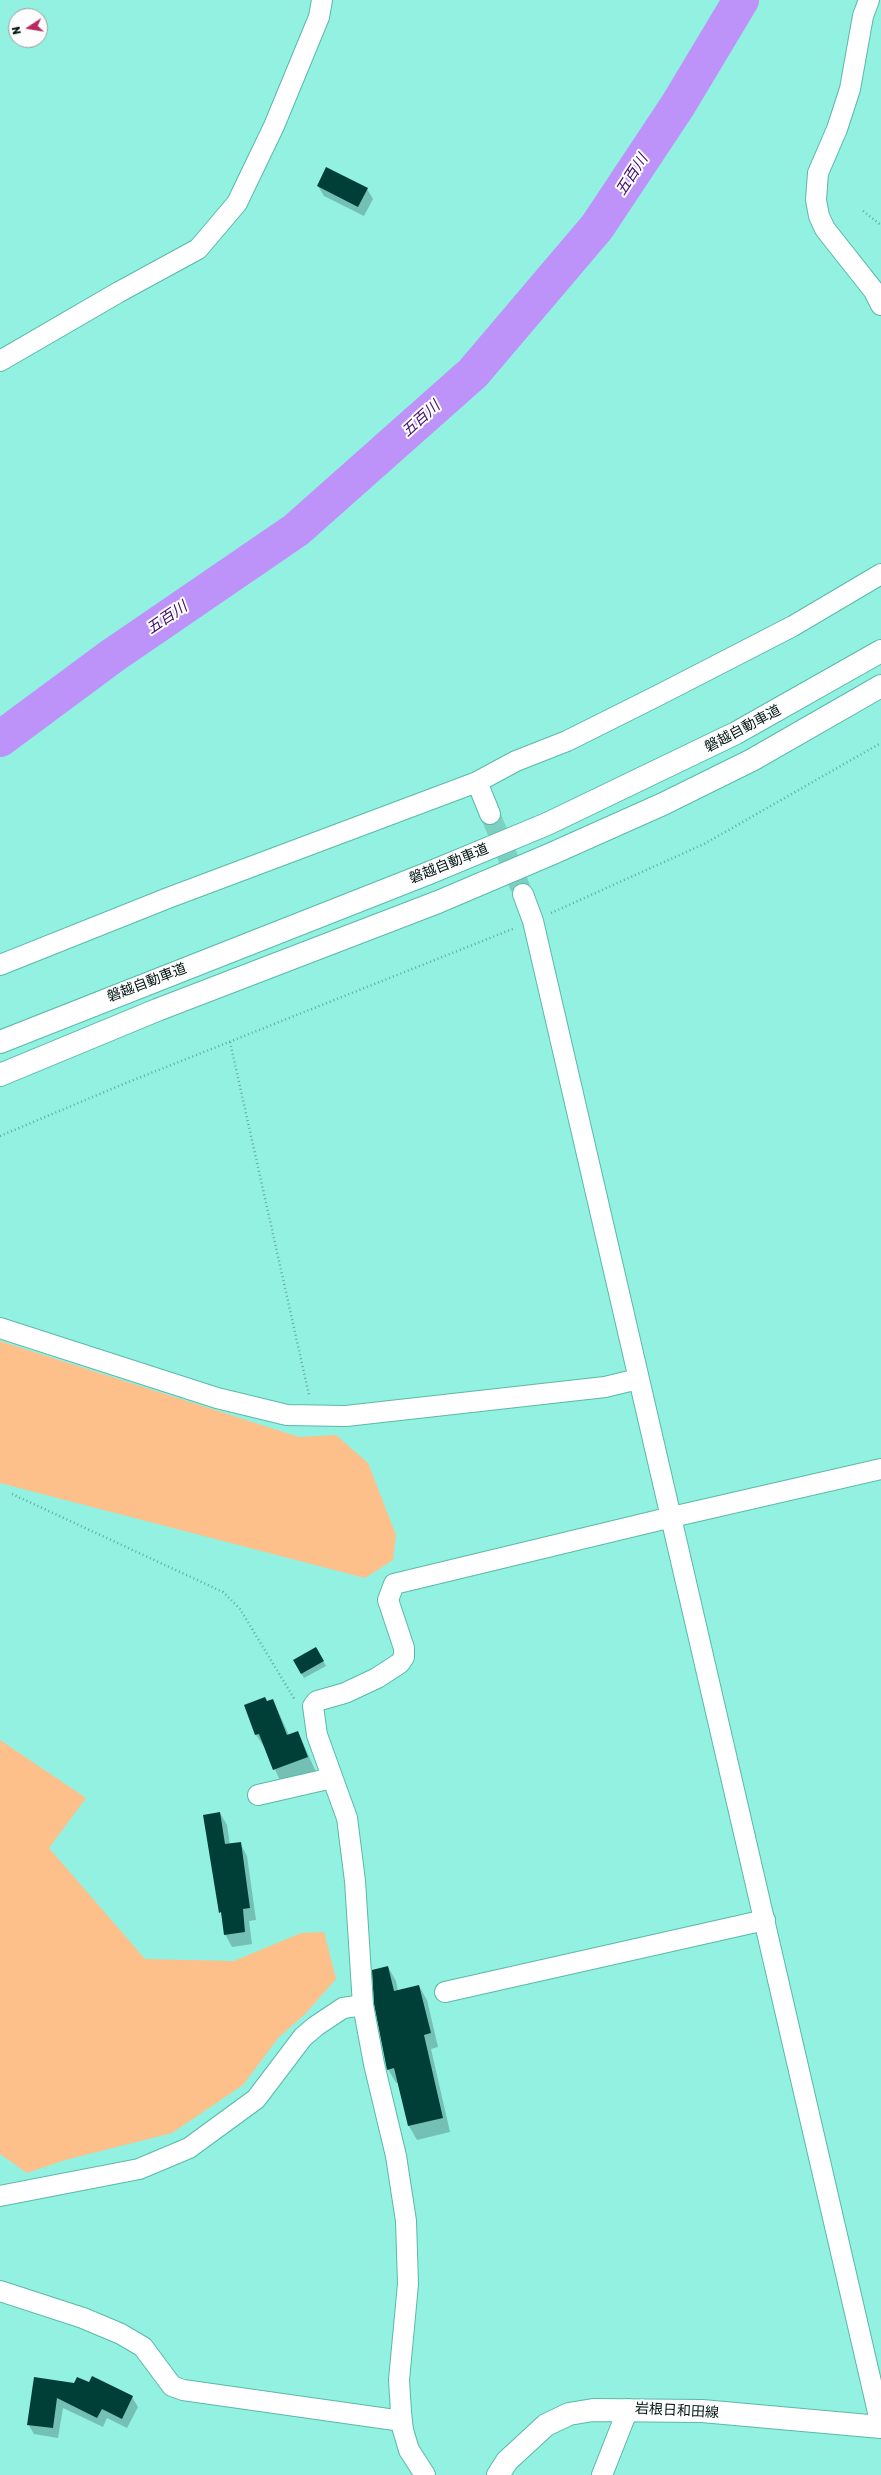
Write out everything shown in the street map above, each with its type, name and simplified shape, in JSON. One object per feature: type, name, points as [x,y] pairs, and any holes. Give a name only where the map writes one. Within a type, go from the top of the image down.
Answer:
[{"type":"main road","name":"磐越自動車道","points":[[0,1042],[429,873],[547,824],[736,733],[881,652]]},
{"type":"main road","name":"磐越自動車道","points":[[0,1075],[158,1010],[438,902],[551,854],[663,804],[752,760],[881,686]]},
{"type":"main road","name":"岩根日和田線","points":[[498,2475],[507,2461],[520,2448],[557,2418],[593,2410],[628,2409],[702,2411],[881,2426]]},
{"type":"street","points":[[0,361],[119,292],[198,250],[237,203],[274,126],[319,17],[322,0]]},
{"type":"street","points":[[869,0],[863,16],[850,89],[837,129],[818,173],[816,200],[819,216],[825,229],[874,291],[881,305]]},
{"type":"street","points":[[0,965],[168,898],[477,782],[516,761],[567,741],[793,626],[881,574]]},
{"type":"street","points":[[477,782],[490,814]]},
{"type":"street","points":[[523,894],[533,921],[881,2426]]},
{"type":"street","points":[[0,1328],[217,1398],[287,1415],[314,1417],[346,1416],[605,1387],[638,1379]]},
{"type":"street","points":[[424,2475],[409,2450],[402,2421],[400,2380],[408,2284],[406,2221],[396,2156],[374,2064],[362,2005],[355,1881],[347,1818],[317,1735],[313,1712],[317,1701],[345,1693],[377,1678],[400,1662],[404,1657],[404,1648],[388,1600],[394,1584],[672,1517],[881,1469]]},
{"type":"street","points":[[258,1795],[332,1778]]},
{"type":"street","points":[[445,1992],[765,1920]]},
{"type":"street","points":[[0,2196],[139,2169],[189,2148],[256,2099],[303,2037],[316,2026],[343,2008],[362,2005]]},
{"type":"street","points":[[0,2291],[83,2318],[121,2334],[142,2347],[172,2386],[183,2390],[402,2421]]},
{"type":"street","points":[[602,2475],[628,2409]]},
{"type":"path","points":[[864,211],[881,225]]},
{"type":"path","points":[[0,1136],[533,921],[704,844],[881,743]]},
{"type":"path","points":[[230,1042],[314,1417]]},
{"type":"path","points":[[12,1494],[223,1592],[240,1609],[298,1704],[313,1712]]},
{"type":"shaded area","points":[[0,1341],[299,1437],[336,1435],[368,1463],[396,1535],[393,1560],[365,1578],[0,1483]]},
{"type":"shaded area","points":[[0,1740],[86,1798],[49,1848],[145,1959],[234,1961],[301,1933],[324,1932],[336,1979],[304,2015],[278,2038],[243,2085],[172,2133],[65,2160],[27,2173],[0,2154]]},
{"type":"building","points":[[326,167],[368,188],[358,207],[317,186]]},
{"type":"building","points":[[316,1647],[324,1661],[301,1674],[293,1660]]},
{"type":"building","points":[[265,1697],[267,1701],[273,1699],[287,1735],[298,1731],[308,1757],[273,1770],[259,1734],[255,1735],[244,1705]]},
{"type":"building","points":[[220,1812],[225,1844],[241,1842],[250,1908],[243,1909],[245,1932],[224,1935],[203,1815]]},
{"type":"building","points":[[388,1966],[394,1991],[419,1985],[431,2033],[424,2035],[443,2118],[408,2126],[394,2068],[387,2070],[374,2004],[372,1970]]},
{"type":"building","points":[[92,2376],[133,2396],[122,2419],[102,2409],[97,2418],[57,2398],[53,2428],[27,2425],[34,2377],[74,2383],[77,2377],[89,2382]]},
{"type":"waterway","name":"五百川","points":[[0,739],[112,656],[296,530],[473,373],[597,227],[678,105],[741,0]]},
{"type":"tunnel","points":[[490,814],[523,894]]}]
